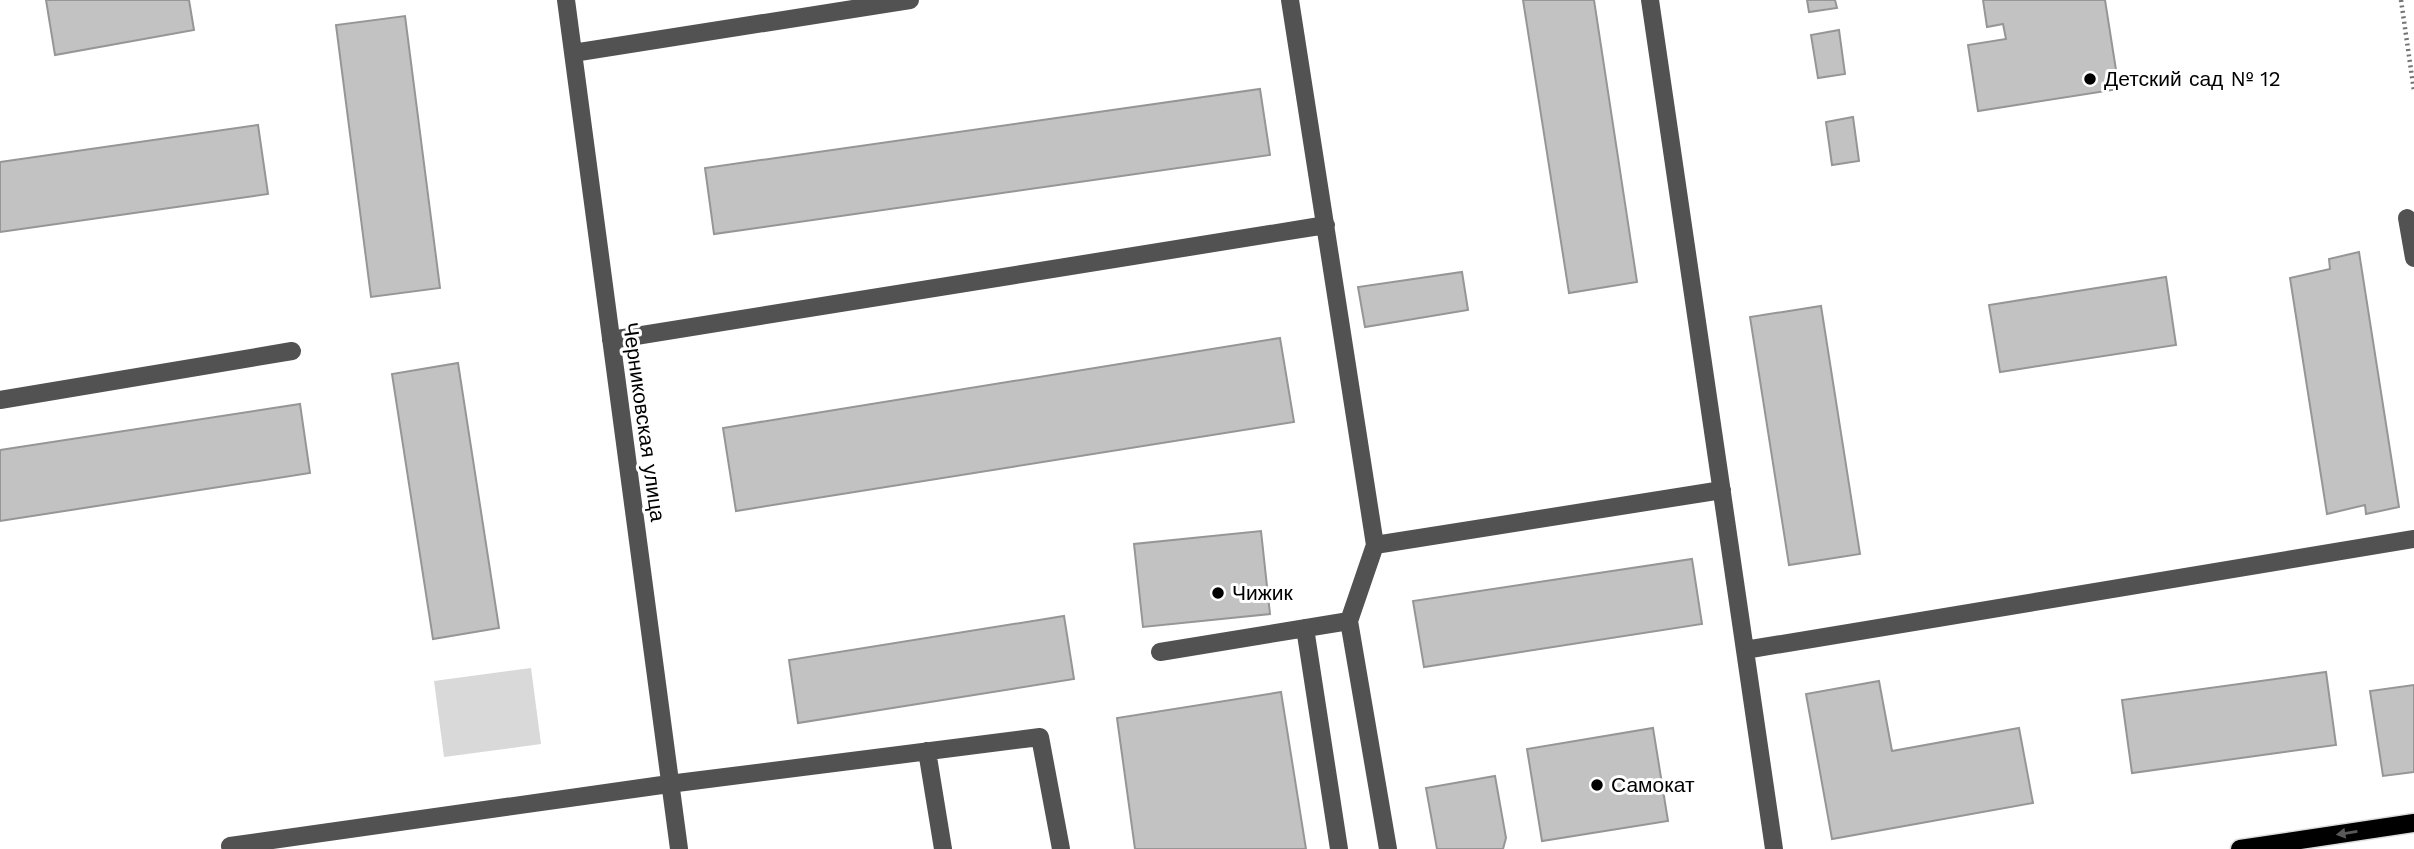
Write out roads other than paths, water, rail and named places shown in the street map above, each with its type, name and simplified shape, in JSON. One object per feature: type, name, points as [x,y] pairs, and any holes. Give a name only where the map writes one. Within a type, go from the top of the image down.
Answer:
[{"type":"main road","points":[[2240,849],[2414,823]]},
{"type":"street","name":"Черниковская улица","points":[[566,0],[679,849]]},
{"type":"street","points":[[573,53],[910,0]]},
{"type":"street","points":[[1290,0],[1376,545],[1349,621],[1388,849]]},
{"type":"street","points":[[1650,0],[1774,849]]},
{"type":"street","points":[[2407,218],[2414,258]]},
{"type":"street","points":[[611,340],[1326,225]]},
{"type":"street","points":[[0,400],[292,351]]},
{"type":"street","points":[[1376,545],[1722,491]]},
{"type":"street","points":[[1745,650],[2414,539]]},
{"type":"street","points":[[1160,652],[1349,621]]},
{"type":"street","points":[[1305,628],[1339,849]]},
{"type":"street","points":[[231,849],[230,846],[669,784],[1040,737],[1061,849]]},
{"type":"street","points":[[927,751],[943,849]]},
{"type":"place","name":"Детский сад № 12","points":[[2090,79]]},
{"type":"place","name":"Чижик","points":[[1218,593]]},
{"type":"place","name":"Самокат","points":[[1597,785]]}]
